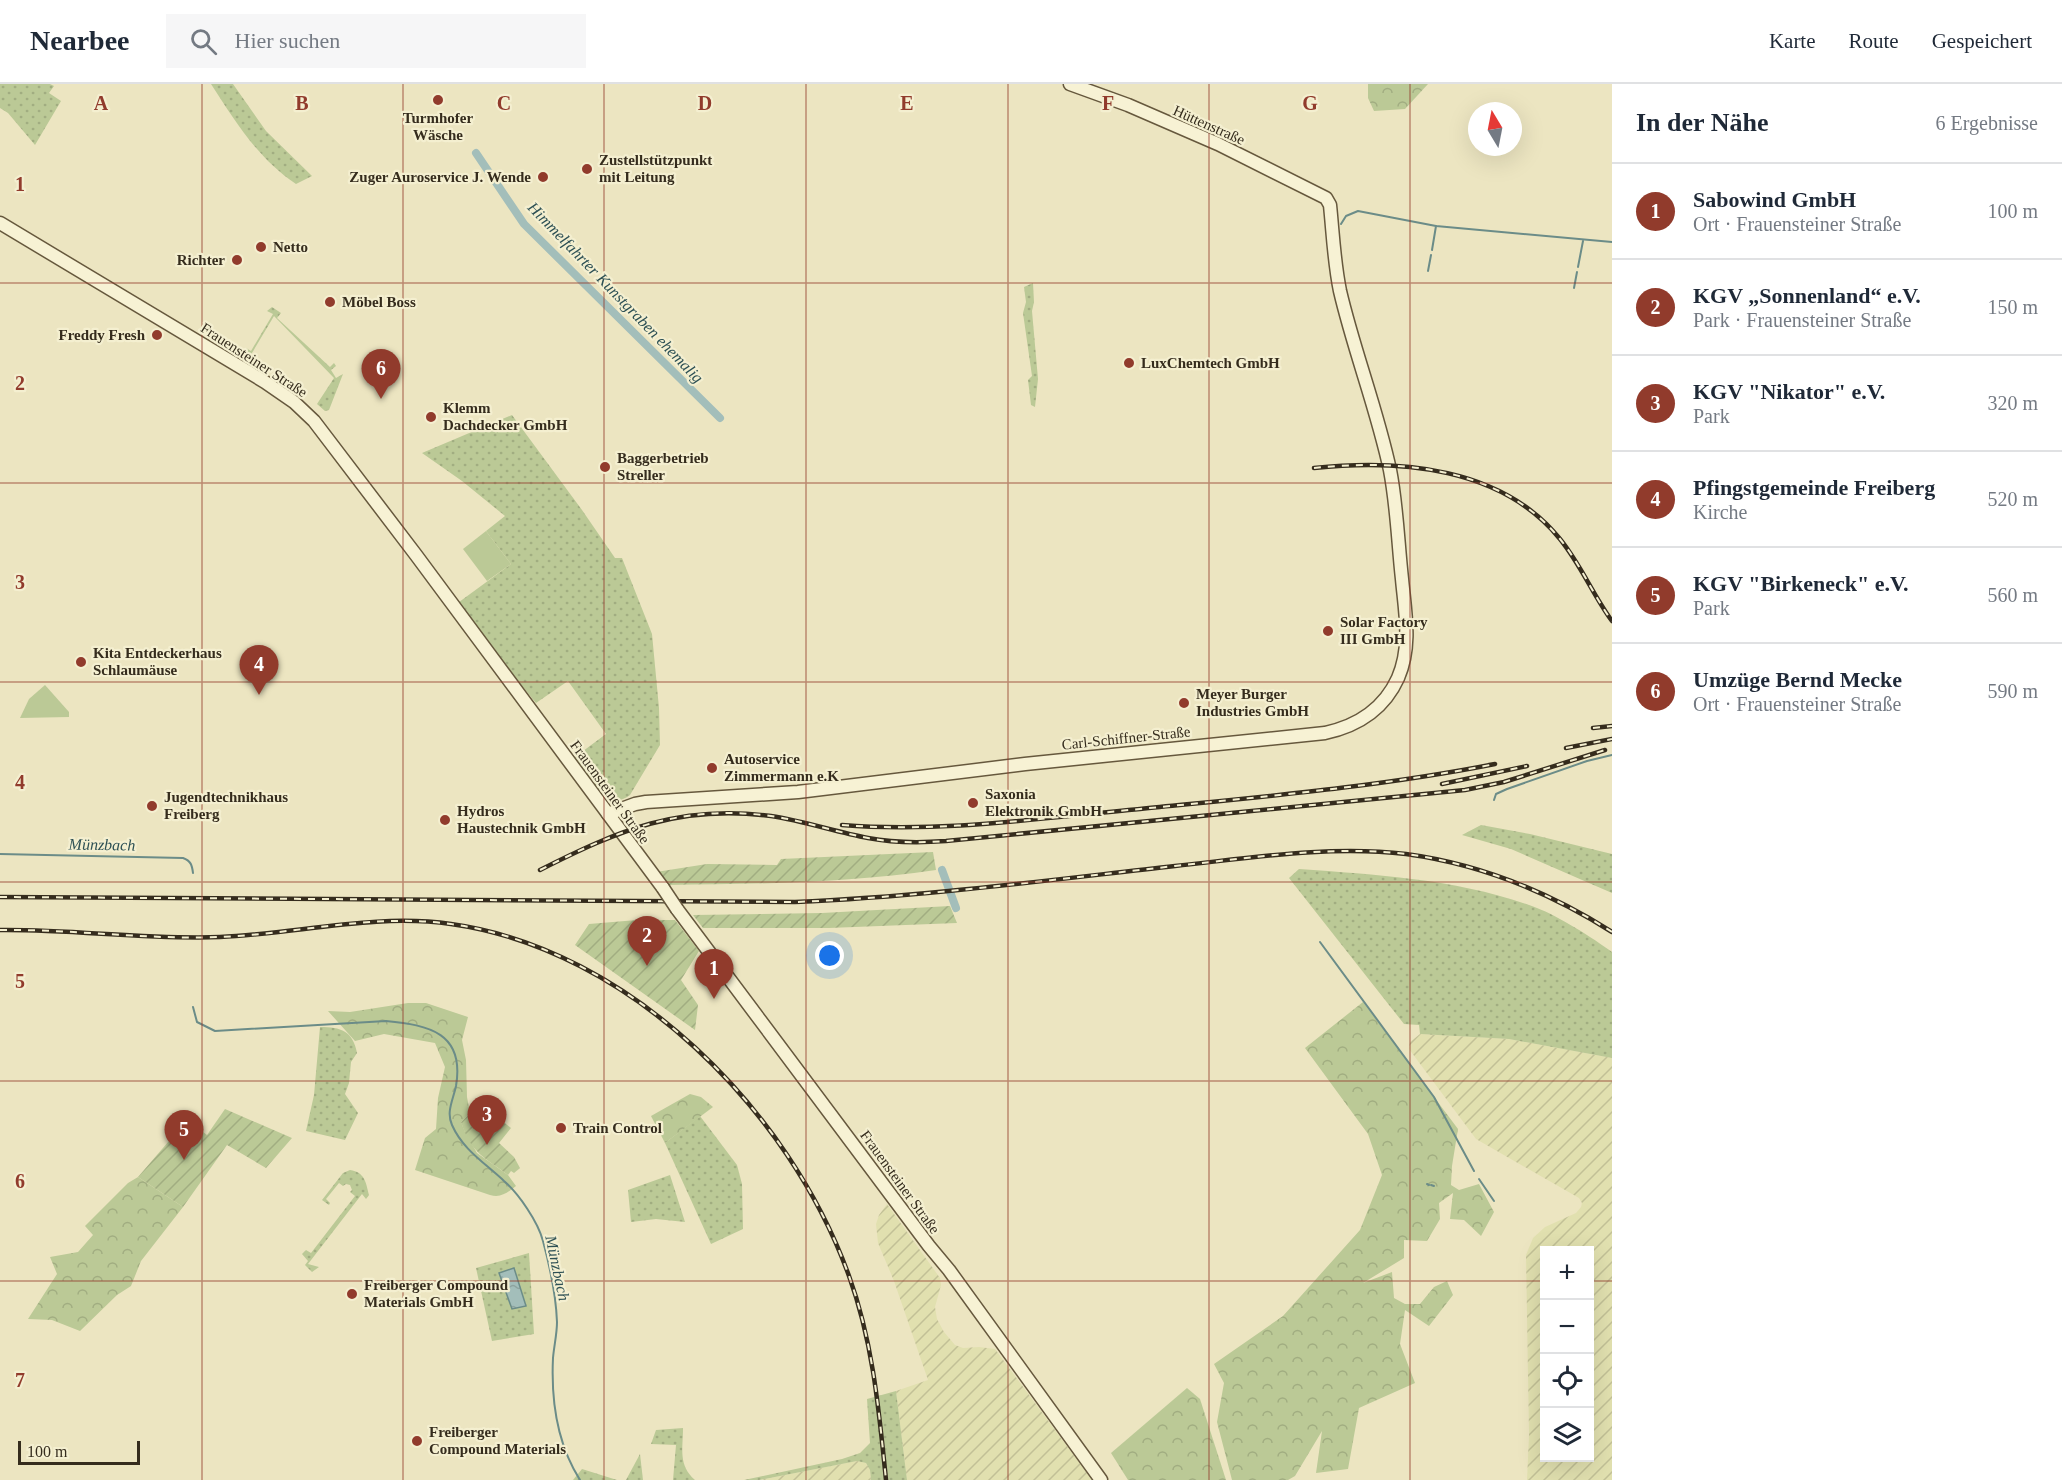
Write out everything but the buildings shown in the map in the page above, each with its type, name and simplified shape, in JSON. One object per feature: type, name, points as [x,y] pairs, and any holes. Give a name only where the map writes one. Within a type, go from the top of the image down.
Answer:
[{"type":"main road","name":"Hüttenstraße","points":[[1070,84],[1128,105],[1218,144],[1315,191],[1326,198],[1330,205]]},
{"type":"main road","name":"Carl-Schiffner-Straße","points":[[608,814],[646,802],[798,792],[1024,764],[1325,734],[1356,723],[1375,709],[1386,698],[1398,677],[1407,645],[1406,620],[1395,500],[1389,469],[1340,291],[1334,258],[1330,205]]},
{"type":"main road","name":"Frauensteiner Straße","points":[[0,223],[265,382],[294,402],[314,420],[677,909],[961,1286],[1101,1480]]},
{"type":"green space","points":[[0,84],[50,84],[54,86],[49,93],[61,101],[35,145],[8,113],[0,108]]},
{"type":"green space","points":[[211,84],[233,84],[266,131],[312,176],[296,184],[282,174],[248,138]]},
{"type":"green space","points":[[1368,84],[1428,84],[1405,109],[1374,111],[1368,98]]},
{"type":"green space","points":[[1033,283],[1032,311],[1038,379],[1035,407],[1031,405],[1028,380],[1032,376],[1023,313],[1026,302],[1024,287]]},
{"type":"green space","points":[[272,307],[281,313],[277,318],[330,367],[334,363],[336,366],[331,370],[336,378],[343,374],[329,410],[325,411],[317,404],[334,378],[274,316],[246,363],[222,348],[221,340],[242,353],[246,348],[251,351],[273,314],[267,311]]},
{"type":"green space","points":[[512,415],[615,558],[622,558],[652,634],[660,745],[630,795],[621,799],[605,796],[591,781],[575,757],[606,734],[568,681],[536,703],[455,605],[511,564],[486,531],[505,516],[462,481],[422,453]]},
{"type":"green space","points":[[486,531],[511,564],[487,581],[463,549]]},
{"type":"green space","points":[[45,685],[69,712],[69,717],[20,718],[29,699]]},
{"type":"green space","points":[[1481,825],[1530,834],[1612,854],[1612,893],[1511,849],[1462,835]]},
{"type":"green space","points":[[933,852],[936,870],[835,880],[667,885],[656,872],[707,864],[777,865],[781,859]]},
{"type":"green space","points":[[1299,869],[1420,880],[1479,891],[1537,908],[1595,940],[1612,952],[1612,1058],[1509,1039],[1420,1034],[1419,1025],[1404,1024],[1289,878]]},
{"type":"green space","points":[[950,906],[957,923],[829,928],[703,928],[693,915],[822,913]]},
{"type":"green space","points":[[675,920],[699,951],[681,980],[698,1005],[695,1030],[575,945],[589,924]]},
{"type":"green space","points":[[1363,1002],[1458,1129],[1451,1185],[1459,1190],[1479,1184],[1494,1212],[1481,1236],[1464,1220],[1450,1219],[1453,1193],[1439,1203],[1440,1219],[1427,1241],[1404,1240],[1404,1258],[1363,1283],[1392,1272],[1394,1298],[1405,1304],[1420,1304],[1434,1287],[1447,1281],[1453,1295],[1429,1326],[1405,1310],[1400,1344],[1415,1383],[1359,1408],[1348,1469],[1316,1473],[1322,1431],[1295,1476],[1288,1480],[1232,1480],[1217,1422],[1224,1383],[1214,1364],[1283,1316],[1360,1230],[1382,1175],[1368,1134],[1305,1048]]},
{"type":"green space","points":[[408,1003],[426,1003],[468,1017],[462,1040],[470,1113],[461,1122],[477,1153],[508,1175],[516,1186],[504,1194],[490,1195],[415,1170],[425,1138],[436,1129],[438,1098],[445,1067],[435,1043],[384,1034],[355,1041],[328,1011],[350,1012]]},
{"type":"green space","points":[[320,1027],[340,1029],[345,1032],[352,1040],[357,1053],[351,1062],[349,1083],[345,1094],[358,1113],[345,1140],[306,1131],[314,1095]]},
{"type":"green space","points":[[1420,1034],[1509,1039],[1612,1058],[1612,1480],[1527,1480],[1529,1435],[1526,1255],[1533,1238],[1545,1227],[1576,1213],[1582,1203],[1579,1198],[1476,1139],[1409,1049],[1410,1042]]},
{"type":"green space","points":[[690,1094],[701,1097],[713,1107],[665,1143],[651,1116]]},
{"type":"green space","points":[[225,1109],[292,1138],[266,1168],[227,1145],[183,1207],[138,1177],[187,1120],[207,1135]]},
{"type":"green space","points":[[470,1113],[488,1134],[501,1120],[511,1128],[499,1143],[514,1157],[520,1168],[514,1173],[511,1171],[508,1175],[474,1148],[461,1122]]},
{"type":"green space","points":[[700,1116],[737,1165],[742,1184],[743,1229],[711,1244],[665,1143]]},
{"type":"green space","points":[[350,1170],[362,1176],[369,1195],[366,1199],[362,1194],[308,1264],[319,1267],[312,1272],[305,1265],[308,1261],[302,1254],[306,1250],[311,1253],[355,1196],[350,1192],[352,1190],[350,1185],[343,1186],[339,1183],[326,1199],[329,1205],[322,1200],[343,1173]]},
{"type":"green space","points":[[670,1175],[685,1222],[656,1219],[631,1222],[628,1190]]},
{"type":"green space","points":[[138,1177],[183,1207],[141,1261],[131,1286],[117,1295],[80,1331],[52,1320],[28,1319],[57,1274],[50,1257],[78,1252],[93,1235],[85,1226],[128,1183]]},
{"type":"green space","points":[[887,1204],[940,1278],[941,1285],[935,1307],[937,1319],[944,1332],[955,1345],[963,1348],[995,1349],[1092,1480],[907,1480],[896,1391],[928,1380],[894,1281],[878,1243],[876,1224]]},
{"type":"green space","points":[[529,1253],[534,1334],[492,1341],[476,1268]]},
{"type":"green space","points":[[1187,1388],[1200,1399],[1226,1480],[1128,1480],[1111,1453]]},
{"type":"green space","points":[[896,1391],[907,1480],[871,1480],[870,1470],[866,1463],[857,1461],[759,1480],[744,1480],[860,1453],[870,1443],[867,1399]]},
{"type":"green space","points":[[683,1428],[684,1462],[695,1480],[673,1480],[676,1445],[651,1444],[656,1430]]},
{"type":"green space","points":[[640,1454],[643,1480],[626,1480]]},
{"type":"green space","points":[[857,1461],[866,1463],[870,1470],[871,1480],[759,1480]]},
{"type":"green space","points":[[582,1469],[617,1480],[573,1480]]},
{"type":"water","points":[[514,1268],[526,1306],[512,1309],[499,1273]]},
{"type":"waterway","name":"Himmelfahrter Kunstgraben ehemalig","points":[[476,153],[524,224],[720,418]]},
{"type":"waterway","points":[[1341,224],[1346,216],[1358,211],[1436,226],[1612,242]]},
{"type":"waterway","points":[[1432,250],[1436,226]]},
{"type":"waterway","points":[[1578,267],[1583,241]]},
{"type":"waterway","points":[[1428,271],[1431,255]]},
{"type":"waterway","points":[[1574,288],[1577,272]]},
{"type":"waterway","points":[[1494,800],[1496,794],[1507,789],[1587,761],[1612,755]]},
{"type":"waterway","name":"Münzbach","points":[[0,854],[183,858],[191,864],[193,873]]},
{"type":"waterway","points":[[942,870],[956,908]]},
{"type":"waterway","points":[[1320,942],[1434,1097],[1474,1171]]},
{"type":"waterway","name":"Münzbach","points":[[193,1007],[197,1022],[215,1031],[386,1021],[429,1029],[449,1043],[455,1054],[457,1068],[456,1086],[450,1111],[452,1125],[468,1149],[522,1201],[537,1225],[543,1241],[556,1312],[553,1390],[557,1421],[566,1452],[580,1480]]},
{"type":"waterway","points":[[1479,1179],[1494,1201]]},
{"type":"railway","points":[[1314,468],[1381,465],[1414,468],[1448,473],[1509,496],[1536,515],[1560,539],[1612,621]]},
{"type":"railway","points":[[1593,728],[1612,726]]},
{"type":"railway","points":[[1566,748],[1612,739]]},
{"type":"railway","points":[[540,870],[624,832],[679,817],[738,813],[771,816],[887,841],[946,841],[1465,790],[1504,782],[1605,750]]},
{"type":"railway","points":[[842,825],[917,827],[1029,820],[1318,791],[1495,764]]},
{"type":"railway","points":[[1442,784],[1527,766]]},
{"type":"railway","points":[[0,897],[795,902],[938,892],[1261,856],[1348,851],[1406,854],[1461,865],[1539,892],[1612,932]]},
{"type":"railway","points":[[0,930],[193,938],[249,935],[364,922],[422,921],[451,924],[517,940],[580,966],[640,1003],[695,1048],[744,1099],[787,1155],[822,1215],[849,1276],[864,1326],[874,1377],[886,1480]]},
{"type":"place","name":"Turmhofer Wäsche","points":[[438,100]]},
{"type":"place","name":"Zustellstützpunkt mit Leitung","points":[[587,169]]},
{"type":"place","name":"Zuger Auroservice J. Wende","points":[[543,177]]},
{"type":"place","name":"Netto","points":[[261,247]]},
{"type":"place","name":"Richter","points":[[237,260]]},
{"type":"place","name":"Möbel Boss","points":[[330,302]]},
{"type":"place","name":"Freddy Fresh","points":[[157,335]]},
{"type":"place","name":"LuxChemtech GmbH","points":[[1129,363]]},
{"type":"place","name":"Umzüge Bernd Mecke","points":[[381,399]]},
{"type":"place","name":"Klemm Dachdecker GmbH","points":[[431,417]]},
{"type":"place","name":"Baggerbetrieb Streller","points":[[605,467]]},
{"type":"place","name":"Solar Factory III GmbH","points":[[1328,631]]},
{"type":"place","name":"Kita Entdeckerhaus Schlaumäuse","points":[[81,662]]},
{"type":"place","name":"Pfingstgemeinde Freiberg","points":[[259,695]]},
{"type":"place","name":"Meyer Burger Industries GmbH","points":[[1184,703]]},
{"type":"place","name":"Autoservice Zimmermann e.K","points":[[712,768]]},
{"type":"place","name":"Saxonia Elektronik GmbH","points":[[973,803]]},
{"type":"place","name":"Jugendtechnikhaus Freiberg","points":[[152,806]]},
{"type":"place","name":"Hydros Haustechnik GmbH","points":[[445,820]]},
{"type":"place","name":"KGV „Sonnenland“ e.V.","points":[[647,966]]},
{"type":"place","name":"Sabowind GmbH","points":[[714,999]]},
{"type":"place","name":"Train Control","points":[[561,1128]]},
{"type":"place","name":"KGV \"Nikator\" e.V.","points":[[487,1145]]},
{"type":"place","name":"KGV \"Birkeneck\" e.V.","points":[[184,1160]]},
{"type":"place","name":"Freiberger Compound Materials GmbH","points":[[352,1294]]},
{"type":"place","name":"Freiberger Compound Materials","points":[[417,1441]]}]
